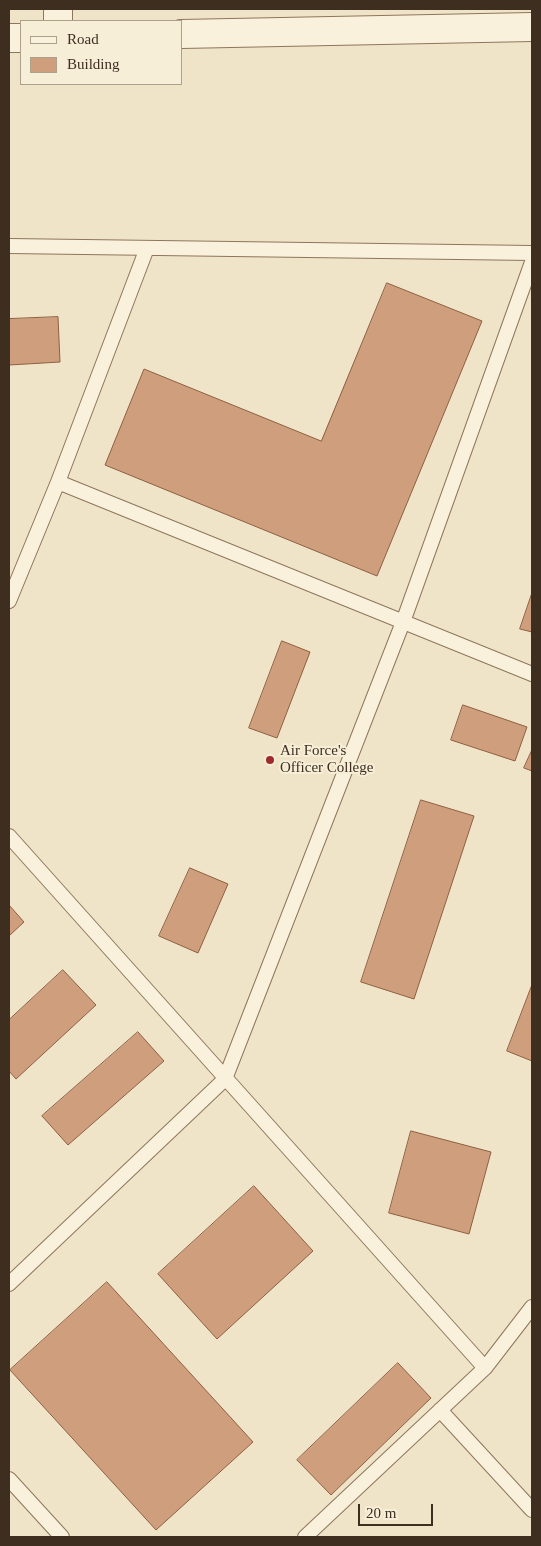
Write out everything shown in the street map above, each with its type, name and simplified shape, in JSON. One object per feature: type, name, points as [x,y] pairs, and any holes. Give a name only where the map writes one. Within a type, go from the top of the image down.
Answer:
[{"type":"street","points":[[182,34],[532,27]]},
{"type":"lane","points":[[9,246],[532,253]]},
{"type":"lane","points":[[9,601],[58,482],[147,248]]},
{"type":"lane","points":[[9,1284],[225,1079],[403,622],[532,262]]},
{"type":"lane","points":[[58,482],[532,674]]},
{"type":"lane","points":[[9,836],[484,1368]]},
{"type":"lane","points":[[305,1537],[484,1368],[532,1307]]},
{"type":"lane","points":[[440,1410],[532,1510]]},
{"type":"lane","points":[[9,1479],[62,1537]]},
{"type":"building","points":[[387,283],[482,321],[377,576],[105,465],[144,369],[321,441]]},
{"type":"building","points":[[58,317],[60,362],[9,365],[9,319]]},
{"type":"building","points":[[532,593],[532,632],[520,629]]},
{"type":"building","points":[[282,641],[310,652],[277,738],[249,728]]},
{"type":"building","points":[[463,705],[527,727],[515,761],[451,740]]},
{"type":"building","points":[[532,750],[532,771],[524,768]]},
{"type":"building","points":[[421,800],[474,816],[414,999],[361,982]]},
{"type":"building","points":[[190,868],[228,884],[198,953],[159,936]]},
{"type":"building","points":[[9,905],[24,922],[9,936]]},
{"type":"building","points":[[63,970],[96,1005],[16,1079],[9,1071],[9,1020]]},
{"type":"building","points":[[532,985],[532,1061],[507,1051]]},
{"type":"building","points":[[138,1032],[164,1061],[68,1145],[42,1116]]},
{"type":"building","points":[[411,1131],[491,1152],[469,1234],[389,1213]]},
{"type":"building","points":[[254,1186],[313,1251],[217,1339],[158,1274]]},
{"type":"building","points":[[107,1282],[253,1442],[156,1530],[10,1370]]},
{"type":"building","points":[[398,1363],[431,1398],[331,1495],[297,1460]]},
{"type":"place","name":"Air Force's Officer College","points":[[270,760]]}]
